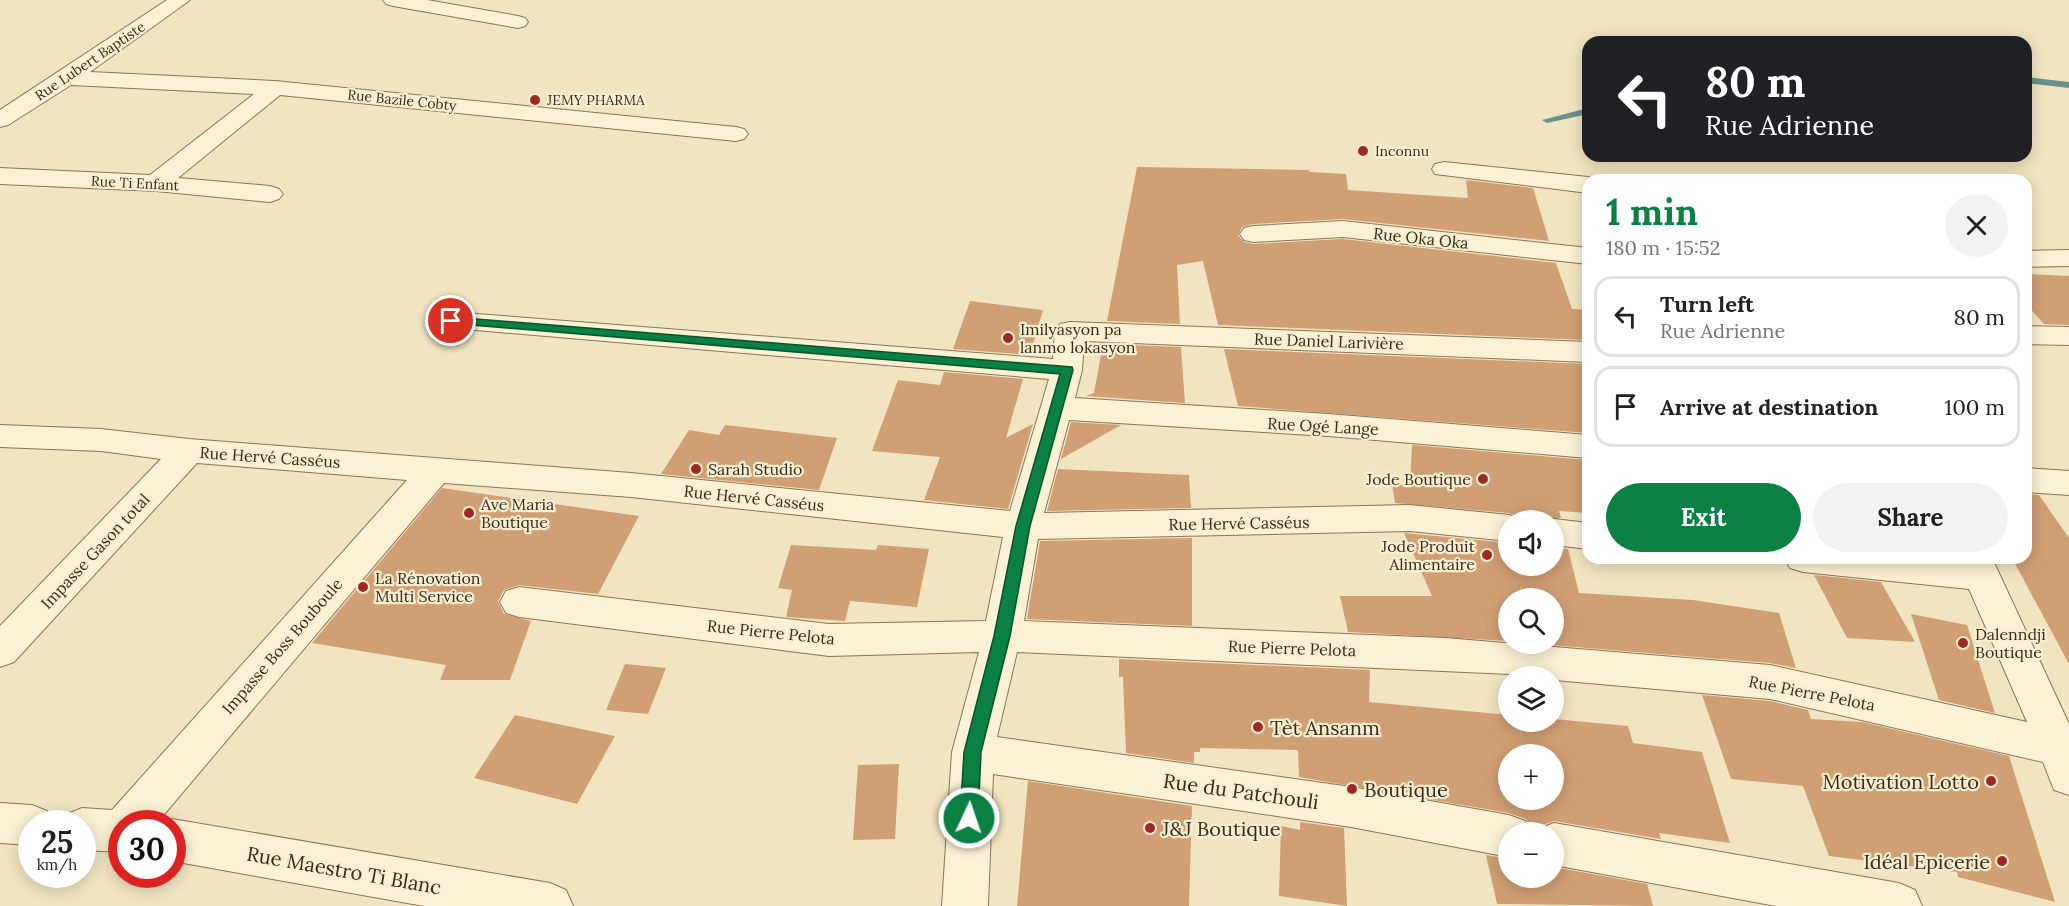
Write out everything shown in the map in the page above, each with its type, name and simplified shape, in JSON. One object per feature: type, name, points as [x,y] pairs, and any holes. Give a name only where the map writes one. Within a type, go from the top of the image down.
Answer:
[{"type":"street","name":"Rue Lubert Baptiste","points":[[0,120],[67,78],[180,0]]},
{"type":"street","points":[[393,0],[518,22]]},
{"type":"street","name":"Rue Bazile Cobty","points":[[67,78],[275,88],[736,134]]},
{"type":"street","points":[[156,183],[275,88]]},
{"type":"street","points":[[1444,169],[1582,184]]},
{"type":"street","name":"Rue Ti Enfant","points":[[0,176],[156,183],[270,194]]},
{"type":"street","name":"Rue Oka Oka","points":[[1253,234],[1342,229],[1582,255]]},
{"type":"street","points":[[2032,259],[2069,258]]},
{"type":"street","points":[[451,321],[1067,370],[1023,526],[1002,636],[973,752],[965,906]]},
{"type":"street","name":"Rue Daniel Larivière","points":[[1067,370],[1070,331],[1582,352]]},
{"type":"street","points":[[2032,335],[2069,336]]},
{"type":"street","name":"Rue Ogé Lange","points":[[1056,408],[1328,425],[1582,446]]},
{"type":"street","name":"Rue Hervé Casséus","points":[[0,435],[101,440],[189,451],[436,468],[631,485],[1023,526],[1307,522],[1410,518],[1498,527]]},
{"type":"street","name":"Impasse Gason total","points":[[0,651],[189,451]]},
{"type":"street","name":"Impasse Boss Bouboule","points":[[140,810],[436,468]]},
{"type":"street","points":[[2032,480],[2069,483]]},
{"type":"street","points":[[1564,533],[1582,535]]},
{"type":"street","points":[[1920,564],[1978,567],[2064,762]]},
{"type":"street","name":"Rue Pierre Pelota","points":[[519,602],[829,640],[1002,636],[1445,654],[1770,682],[2064,762]]},
{"type":"street","name":"Rue du Patchouli","points":[[973,752],[1351,807],[1498,834]]},
{"type":"street","points":[[0,823],[18,824]]},
{"type":"street","name":"Rue Maestro Ti Blanc","points":[[186,842],[550,906]]},
{"type":"street","points":[[1564,846],[1899,906]]},
{"type":"building","points":[[1137,167],[1309,170],[1310,172],[1346,174],[1348,190],[1468,198],[1466,180],[1533,188],[1549,241],[1343,219],[1253,224],[1242,227],[1238,235],[1244,242],[1253,244],[1343,239],[1556,263],[1572,309],[1582,310],[1582,340],[1218,325],[1203,261],[1177,265],[1180,324],[1107,321]]},
{"type":"building","points":[[2032,274],[2069,276],[2069,325],[2044,324],[2032,311]]},
{"type":"building","points":[[970,301],[1043,310],[1030,355],[953,349]]},
{"type":"building","points":[[1103,344],[1181,347],[1185,403],[1086,396],[1094,393]]},
{"type":"building","points":[[1224,349],[1582,364],[1582,433],[1238,406]]},
{"type":"building","points":[[944,372],[1023,379],[1006,438],[1033,424],[1008,509],[924,500],[940,457],[872,451],[898,380],[940,385]]},
{"type":"building","points":[[1071,422],[1121,425],[1061,459]]},
{"type":"building","points":[[725,425],[837,438],[819,490],[661,474],[689,430],[719,435]]},
{"type":"building","points":[[1412,445],[1582,459],[1582,513],[1564,510],[1498,510],[1498,512],[1395,503],[1392,484],[1410,485]]},
{"type":"building","points":[[1058,469],[1189,475],[1191,508],[1047,511]]},
{"type":"building","points":[[442,488],[639,516],[598,594],[519,585],[504,590],[498,601],[504,614],[531,621],[510,680],[440,680],[446,665],[312,643]]},
{"type":"building","points":[[2032,494],[2039,495],[2069,538],[2069,664],[2015,564],[2032,564]]},
{"type":"building","points":[[1404,533],[1498,542],[1498,576],[1564,576],[1564,548],[1568,549],[1579,593],[1693,600],[1779,613],[1796,668],[1770,663],[1564,646],[1564,588],[1498,588],[1498,640],[1348,632],[1340,596],[1432,596]]},
{"type":"building","points":[[1192,538],[1192,626],[1027,619],[1040,541]]},
{"type":"building","points":[[791,545],[876,550],[878,545],[929,549],[917,607],[850,601],[845,621],[786,617],[792,590],[778,588]]},
{"type":"building","points":[[1814,575],[1881,582],[1915,642],[1847,638]]},
{"type":"building","points":[[1911,614],[1967,625],[1995,713],[1939,700]]},
{"type":"building","points":[[1119,659],[1370,670],[1369,702],[1498,714],[1498,732],[1564,732],[1564,720],[1628,726],[1633,743],[1702,752],[1730,843],[1659,833],[1661,839],[1564,822],[1527,822],[1526,819],[1509,813],[1299,777],[1298,750],[1200,748],[1200,752],[1194,752],[1194,763],[1126,753],[1123,677],[1119,677]]},
{"type":"building","points":[[625,664],[666,668],[648,714],[606,710]]},
{"type":"building","points":[[1702,695],[1770,701],[1808,710],[1811,719],[1862,722],[2009,756],[2055,902],[1958,877],[1957,872],[1829,856],[1803,786],[1731,779]]},
{"type":"building","points":[[515,715],[615,736],[577,804],[474,778]]},
{"type":"building","points":[[899,764],[895,839],[853,840],[858,765]]},
{"type":"building","points":[[1028,781],[1192,806],[1189,906],[1017,906]]},
{"type":"building","points":[[1300,822],[1344,828],[1347,906],[1279,896],[1281,826],[1300,830]]},
{"type":"building","points":[[1486,855],[1498,857],[1498,888],[1564,888],[1564,869],[1647,884],[1653,906],[1497,904]]},
{"type":"waterway","points":[[2032,81],[2069,85]]},
{"type":"waterway","points":[[1547,120],[1582,112]]},
{"type":"place","name":"JEMY PHARMA","points":[[535,100]]},
{"type":"place","name":"Inconnu","points":[[1363,151]]},
{"type":"place","name":"Imilyasyon pa lanmo lokasyon","points":[[1008,338]]},
{"type":"place","name":"Sarah Studio","points":[[696,469]]},
{"type":"place","name":"Jode Boutique","points":[[1483,479]]},
{"type":"place","name":"Ave Maria Boutique","points":[[469,513]]},
{"type":"place","name":"Jode Produit Alimentaire","points":[[1487,555]]},
{"type":"place","name":"La Rénovation Multi Service","points":[[363,587]]},
{"type":"place","name":"Dalenndji Boutique","points":[[1963,643]]},
{"type":"place","name":"Tèt Ansanm","points":[[1258,727]]},
{"type":"place","name":"Motivation Lotto","points":[[1991,781]]},
{"type":"place","name":"Boutique","points":[[1352,789]]},
{"type":"place","name":"J&J Boutique","points":[[1150,828]]},
{"type":"place","name":"Idéal Epicerie","points":[[2002,861]]},
{"type":"route","points":[[451,321],[1067,370],[1023,526],[1002,636],[973,752],[969,818]]}]
